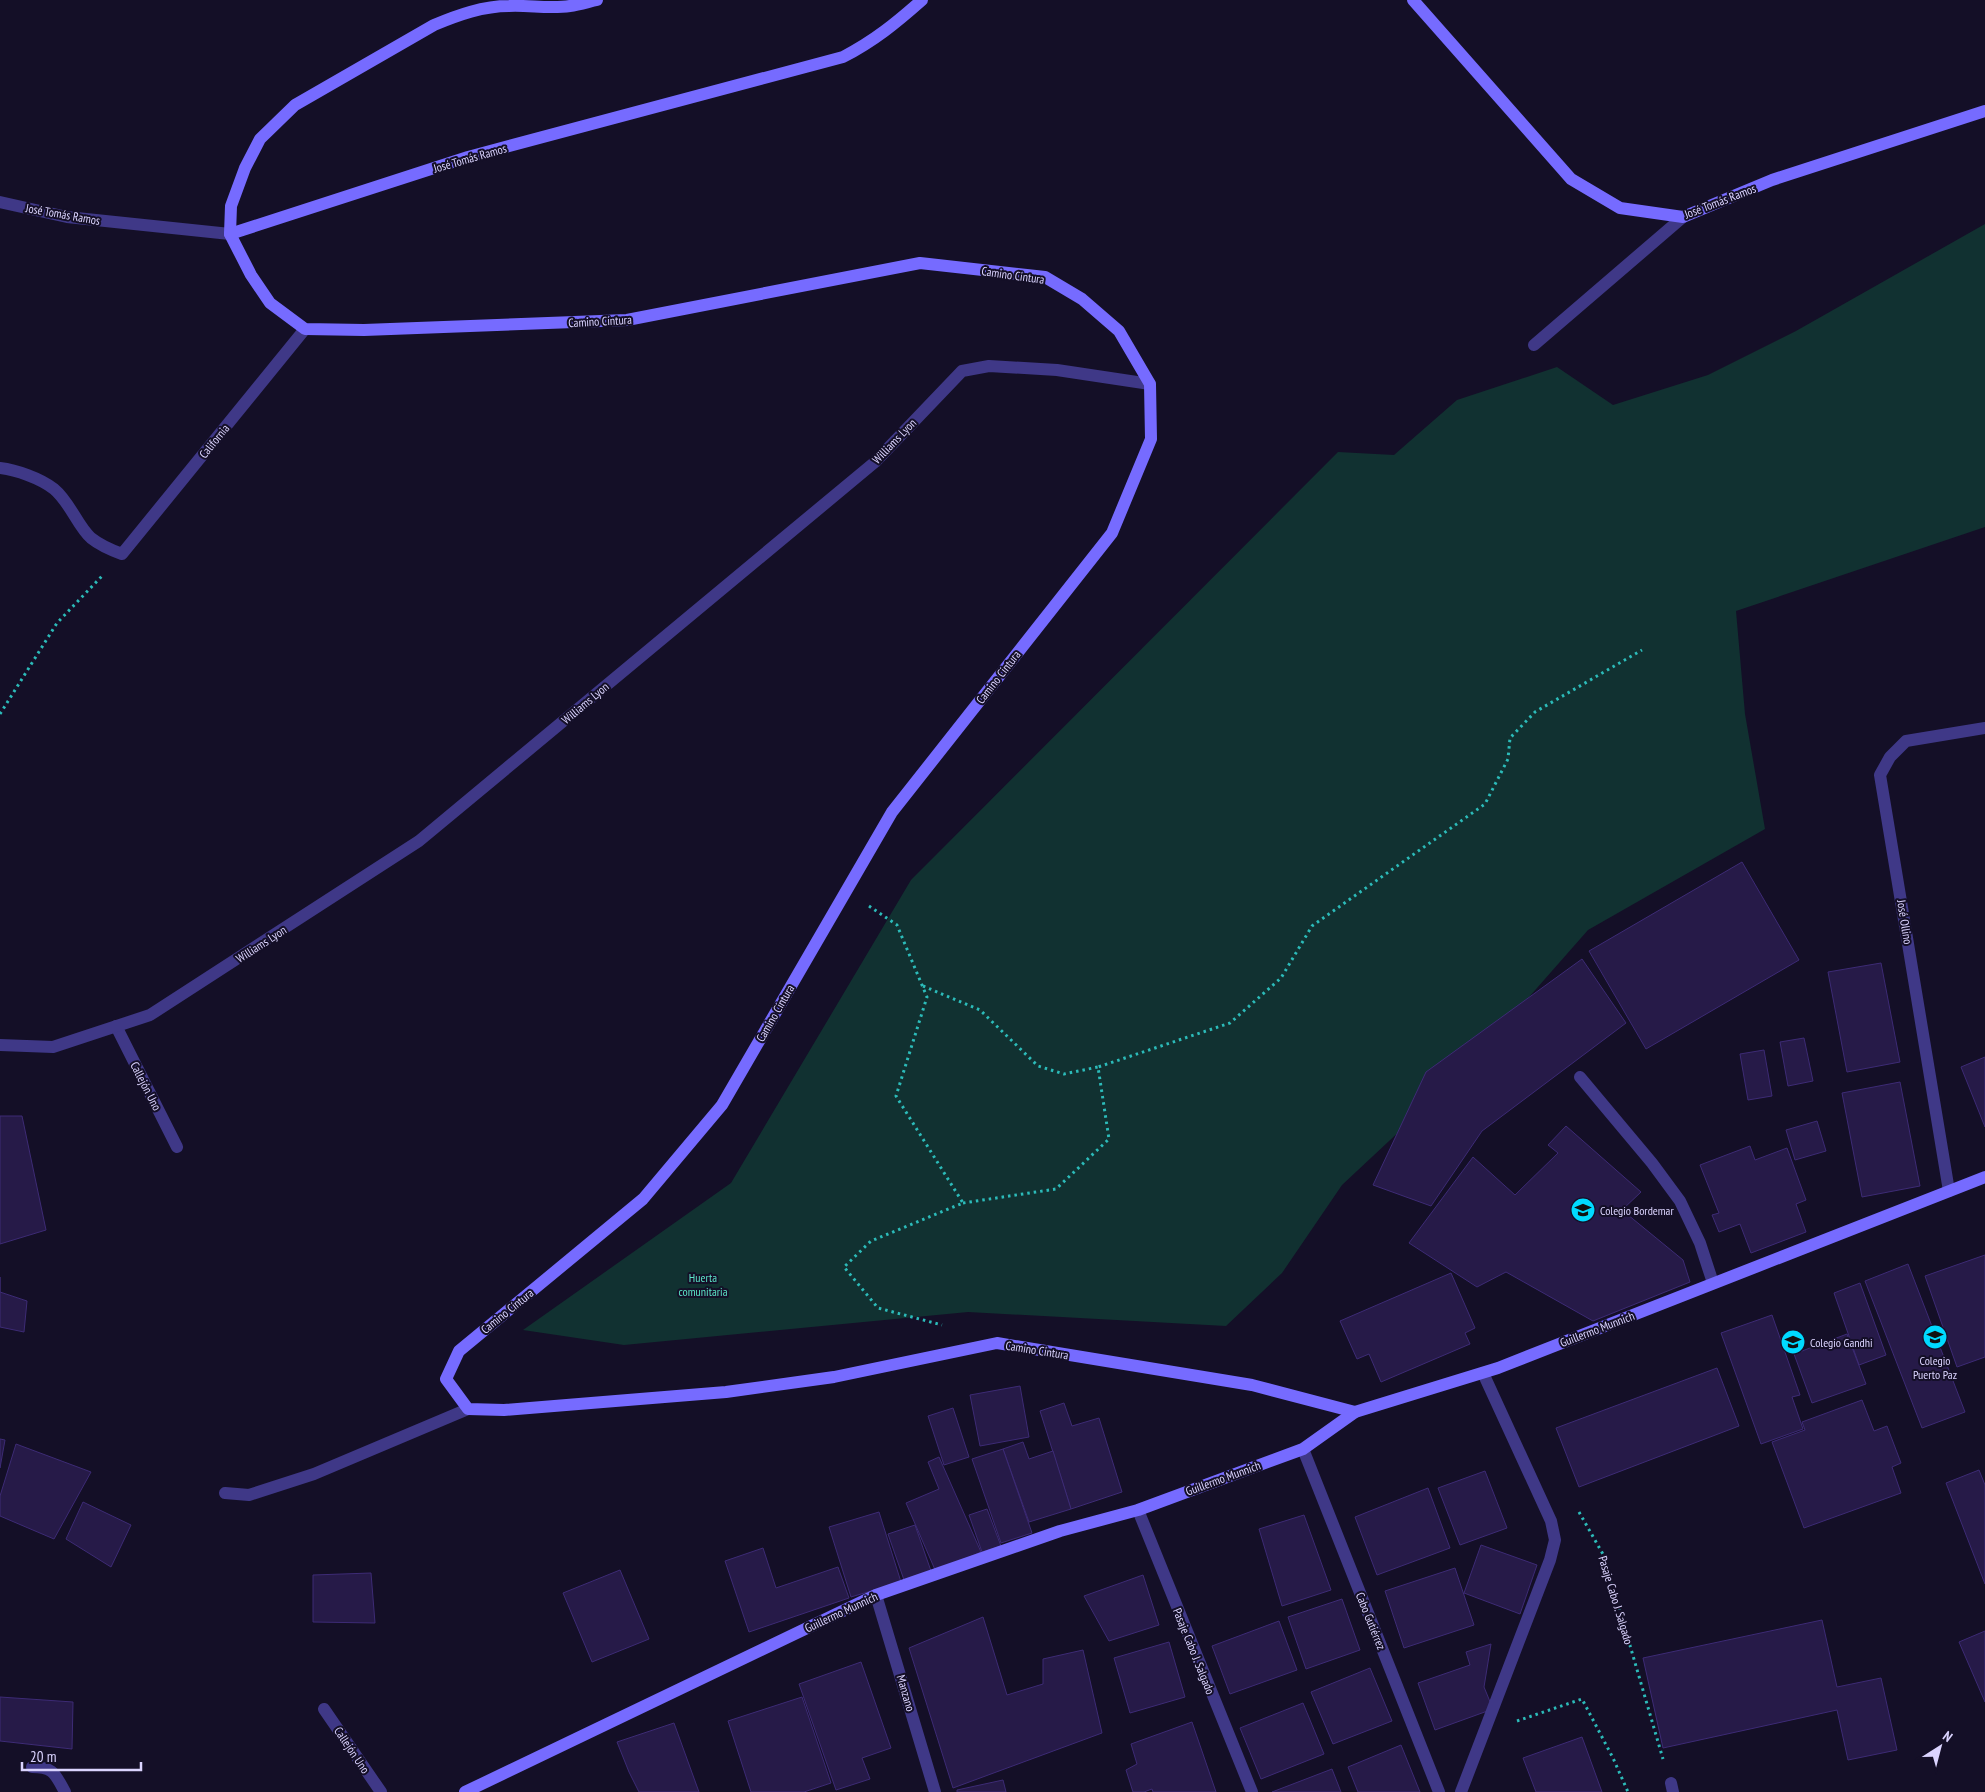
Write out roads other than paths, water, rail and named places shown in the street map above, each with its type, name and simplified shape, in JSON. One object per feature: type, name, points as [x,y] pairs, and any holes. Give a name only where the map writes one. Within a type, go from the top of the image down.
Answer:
[{"type":"main road","points":[[306,328],[270,303],[250,275],[230,234],[231,206],[244,168],[260,139],[295,105],[434,25],[456,16],[483,9],[508,6],[545,8],[570,6],[596,0]]},
{"type":"main road","name":"José Tomás Ramos","points":[[230,234],[468,157],[843,57],[870,43],[922,0]]},
{"type":"main road","name":"José Tomás Ramos","points":[[1413,0],[1571,179],[1620,208],[1684,218],[1772,180],[1985,111]]},
{"type":"main road","name":"Camino Cintura","points":[[306,328],[364,330],[627,320],[920,263],[1045,277],[1082,299],[1118,330],[1150,384],[1152,439],[1112,533],[892,812],[722,1106],[643,1199],[458,1351],[446,1379],[468,1409],[504,1410],[726,1392],[834,1377],[997,1343],[1252,1384],[1355,1412]]},
{"type":"main road","name":"Guillermo Munnich","points":[[465,1792],[876,1595],[1060,1531],[1138,1510],[1303,1449],[1355,1412],[1483,1373],[1985,1177]]},
{"type":"street","name":"José Tomás Ramos","points":[[0,202],[67,217],[230,234]]},
{"type":"street","points":[[1534,345],[1684,218]]},
{"type":"street","name":"California","points":[[0,468],[16,470],[53,488],[73,511],[90,537],[104,548],[122,554],[306,328]]},
{"type":"street","name":"Williams Lyon","points":[[0,1045],[53,1047],[150,1015],[419,841],[875,462],[962,372],[989,366],[1057,370],[1150,384]]},
{"type":"street","name":"José Ollino","points":[[1949,1191],[1880,775],[1890,757],[1906,741],[1985,728]]},
{"type":"street","name":"Callejón Uno","points":[[116,1026],[177,1147]]},
{"type":"street","points":[[1580,1077],[1652,1163],[1680,1201],[1700,1243],[1714,1283]]},
{"type":"street","points":[[1461,1792],[1550,1560],[1555,1540],[1551,1521],[1483,1373]]},
{"type":"street","points":[[225,1493],[249,1495],[314,1474],[468,1409]]},
{"type":"street","name":"Cabo Gutiérrez","points":[[1303,1449],[1439,1792]]},
{"type":"street","name":"Pasaje Cabo J. Salgado","points":[[1138,1510],[1252,1792]]},
{"type":"street","name":"Manzano","points":[[876,1595],[935,1792]]},
{"type":"street","name":"Callejón Uno","points":[[324,1709],[380,1792]]},
{"type":"street","points":[[32,1767],[44,1767],[53,1771],[65,1792]]},
{"type":"place","name":"Colegio Bordemar","points":[[1583,1210]]},
{"type":"place","name":"Colegio Puerto Paz","points":[[1935,1337]]},
{"type":"place","name":"Colegio Gandhi","points":[[1793,1342]]},
{"type":"park label","name":"Huerta comunitaria","points":[[703,1284]]}]
